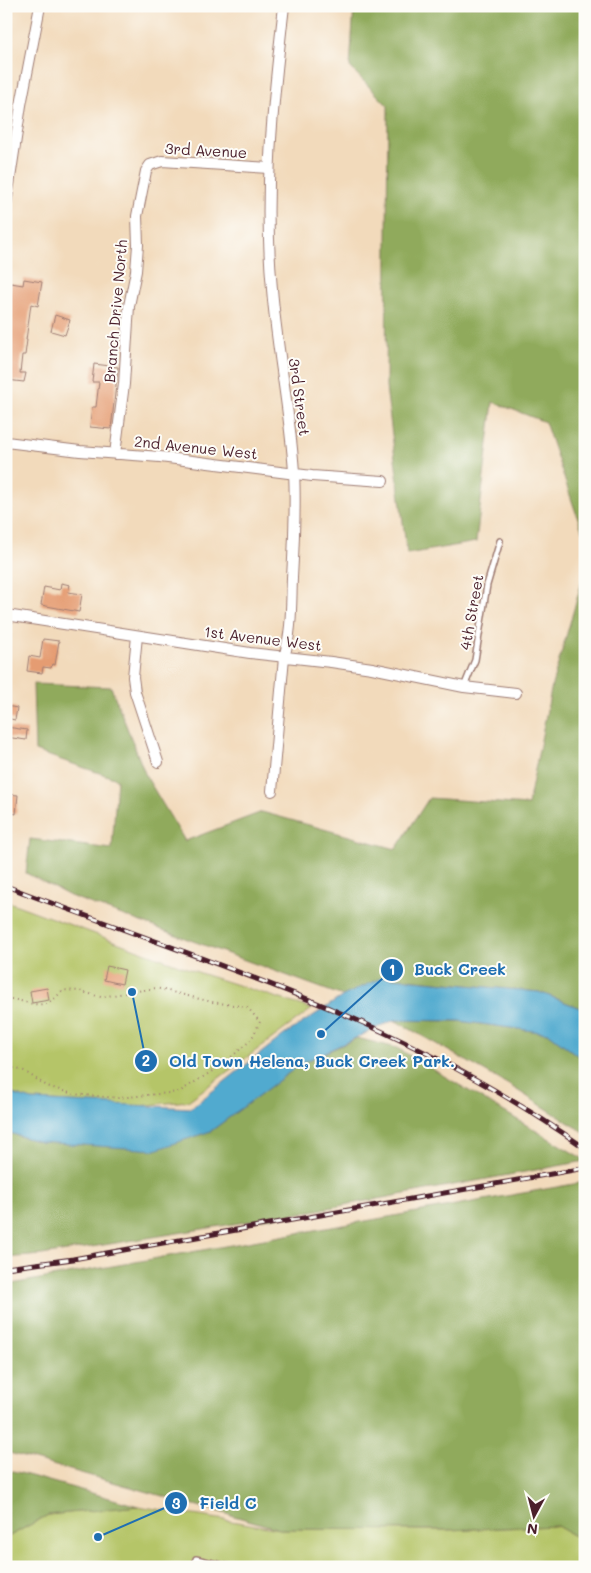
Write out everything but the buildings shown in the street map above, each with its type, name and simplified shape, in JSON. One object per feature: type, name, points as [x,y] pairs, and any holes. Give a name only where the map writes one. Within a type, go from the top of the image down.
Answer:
[{"type":"street","points":[[6,205],[23,96],[40,6]]},
{"type":"street","name":"3rd Street","points":[[272,791],[284,657],[287,646],[295,520],[290,428],[272,288],[269,233],[269,168],[274,85],[284,6]]},
{"type":"street","name":"3rd Avenue","points":[[146,171],[150,165],[162,161],[269,168]]},
{"type":"street","name":"Branch Drive North","points":[[115,454],[124,384],[130,306],[136,271],[138,245],[137,216],[146,171]]},
{"type":"street","name":"2nd Avenue West","points":[[6,442],[160,457],[294,474],[383,481]]},
{"type":"street","name":"1st Avenue West","points":[[6,615],[137,636],[372,668],[464,687],[516,693]]},
{"type":"street","points":[[137,636],[133,662],[135,692],[158,762]]},
{"type":"lane","name":"4th Street","points":[[464,687],[475,660],[487,585],[500,541]]},
{"type":"lane","points":[[196,1559],[230,1567]]},
{"type":"path","points":[[6,998],[14,998],[33,1005],[50,1002],[63,990],[79,991],[101,997],[156,988],[212,1002],[247,1007],[260,1022],[251,1040],[222,1065],[179,1092],[118,1098],[73,1094],[47,1086],[24,1071],[6,1066]]},
{"type":"green space","points":[[354,6],[585,6],[585,539],[545,422],[493,402],[476,542],[407,554],[386,387],[388,106],[350,67]]},
{"type":"green space","points":[[585,571],[585,1010],[539,992],[384,977],[343,996],[70,896],[26,873],[30,839],[112,849],[117,779],[35,751],[33,684],[111,687],[146,776],[185,841],[262,812],[396,849],[429,798],[528,805],[552,685]]},
{"type":"green space","points":[[6,901],[203,974],[312,1009],[188,1101],[139,1106],[32,1100],[6,1092]]},
{"type":"green space","points":[[394,1020],[459,1021],[548,1033],[585,1061],[585,1133],[509,1085]]},
{"type":"green space","points":[[357,1038],[397,1048],[585,1161],[295,1214],[42,1255],[6,1258],[6,1132],[40,1142],[211,1131],[302,1063]]},
{"type":"green space","points":[[585,1182],[585,1542],[557,1526],[446,1530],[280,1529],[6,1452],[6,1285]]},
{"type":"green space","points":[[13,1471],[138,1506],[48,1515],[6,1538],[6,1473]]},
{"type":"green space","points":[[138,1506],[280,1529],[446,1530],[557,1526],[585,1542],[585,1567],[6,1567],[6,1538],[48,1515]]},
{"type":"water","points":[[383,977],[539,992],[585,1010],[585,1061],[548,1033],[459,1021],[394,1020],[302,1063],[211,1131],[155,1150],[40,1142],[6,1132],[6,1092],[32,1100],[191,1108],[284,1035],[343,996]]},
{"type":"railway","points":[[6,886],[254,978],[369,1025],[464,1073],[526,1109],[585,1148]]},
{"type":"railway","points":[[6,1268],[73,1259],[585,1168]]},
{"type":"place","name":"Old Town Helena, Buck Creek Park.","points":[[132,992]]},
{"type":"place","name":"Buck Creek","points":[[321,1034]]},
{"type":"place","name":"Field C","points":[[98,1537]]}]
